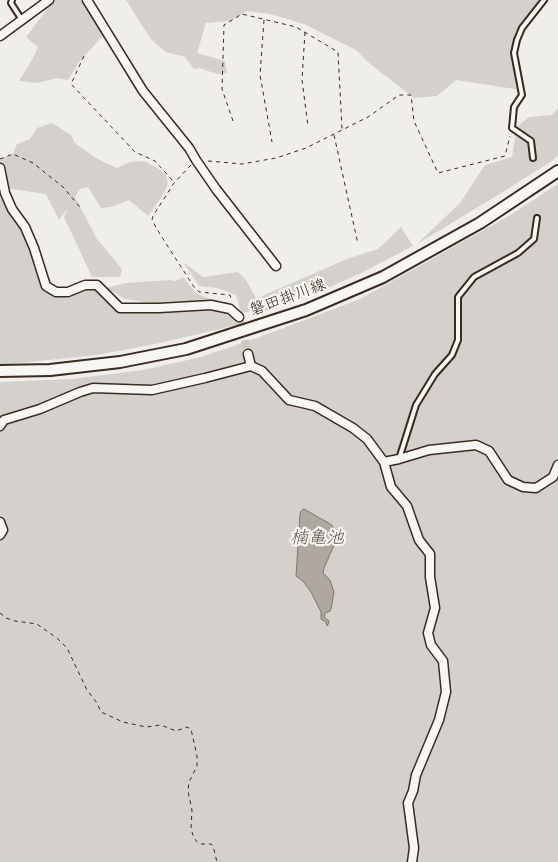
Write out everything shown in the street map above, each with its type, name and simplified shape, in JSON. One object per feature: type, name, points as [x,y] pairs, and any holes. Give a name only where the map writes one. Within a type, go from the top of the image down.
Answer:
[{"type":"main road","name":"磐田掛川線","points":[[0,372],[50,370],[120,362],[186,349],[306,310],[383,277],[480,223],[558,171]]},
{"type":"street","points":[[0,36],[49,0]]},
{"type":"street","points":[[88,0],[143,91],[189,148],[216,189],[276,266]]},
{"type":"street","points":[[0,168],[5,193],[12,209],[25,227],[46,286],[56,292],[68,292],[85,284],[97,285],[120,308],[211,306],[230,309],[238,317]]},
{"type":"street","points":[[248,354],[251,366]]},
{"type":"street","points":[[0,426],[4,420],[40,410],[93,388],[152,390],[251,366],[262,371],[289,400],[316,406],[353,428],[367,440],[384,462],[391,486],[407,506],[419,540],[430,554],[430,577],[435,608],[428,633],[431,645],[443,661],[446,692],[439,720],[416,775],[413,791],[408,803],[414,848],[412,862]]},
{"type":"street","points":[[384,462],[429,450],[476,445],[488,450],[508,480],[523,487],[536,488],[553,477],[558,465]]},
{"type":"street","points":[[0,522],[3,530],[0,535]]},
{"type":"lane","points":[[12,0],[11,3],[22,20]]},
{"type":"lane","points":[[533,158],[531,141],[512,128],[514,107],[522,95],[514,53],[522,28],[544,0]]},
{"type":"lane","points":[[399,459],[416,405],[435,374],[452,355],[458,340],[458,297],[474,277],[518,253],[534,239],[536,218]]},
{"type":"path","points":[[233,120],[222,89],[224,25],[242,14],[296,27],[338,52],[342,130]]},
{"type":"path","points":[[264,20],[260,75],[272,142]]},
{"type":"path","points":[[305,32],[302,80],[308,126]]},
{"type":"path","points":[[84,56],[71,84],[134,152],[155,161],[174,183]]},
{"type":"path","points":[[238,317],[230,296],[199,292],[194,287],[152,220],[174,183],[196,160],[242,164],[276,158],[306,148],[368,117],[399,96],[411,95],[414,121],[438,173],[505,156],[512,128]]},
{"type":"path","points":[[334,134],[358,244]]},
{"type":"path","points":[[0,159],[13,154],[33,162],[63,187],[80,207]]},
{"type":"path","points":[[0,613],[6,618],[15,621],[37,624],[58,638],[67,648],[87,690],[101,712],[123,722],[146,727],[161,725],[176,730],[187,727],[191,728],[197,756],[197,766],[189,782],[188,791],[192,810],[191,829],[198,843],[211,844],[213,846],[216,862]]},
{"type":"shaded area","points":[[54,0],[82,0],[96,23],[106,32],[80,61],[68,80],[57,78],[38,83],[19,81],[38,47],[26,37]]},
{"type":"shaded area","points":[[126,0],[543,0],[522,28],[514,53],[521,90],[456,80],[437,96],[414,98],[369,63],[356,50],[304,24],[270,14],[247,11],[230,21],[206,23],[197,53],[225,61],[227,73],[217,74],[199,68],[194,69],[185,57],[166,52],[150,38]]},
{"type":"shaded area","points":[[558,108],[558,155],[552,161],[417,244],[460,203],[485,165],[512,157],[517,127],[529,117],[552,115]]},
{"type":"shaded area","points":[[52,123],[71,135],[75,143],[106,163],[117,168],[130,162],[144,161],[166,175],[168,184],[163,195],[148,216],[129,200],[111,207],[101,208],[88,187],[80,189],[75,197],[97,239],[122,269],[120,277],[92,277],[64,217],[68,208],[59,220],[46,194],[4,188],[0,159],[13,154],[17,144],[30,139],[37,128]]},
{"type":"shaded area","points":[[558,184],[558,862],[0,862],[0,382],[72,379],[143,370],[201,357],[257,338],[360,299],[507,217]]},
{"type":"shaded area","points":[[0,197],[25,227],[46,286],[63,292],[97,285],[120,308],[230,309],[241,324],[160,343],[97,355],[0,365]]},
{"type":"shaded area","points":[[401,227],[413,246],[322,291],[260,313],[241,312],[236,295],[217,288],[199,286],[183,262],[203,277],[238,272],[246,280],[257,300],[262,296],[347,259],[378,249]]},
{"type":"shaded area","points":[[183,277],[197,294],[221,303],[164,305],[125,299],[106,288],[126,283],[176,281]]},
{"type":"water","name":"楠亀池","points":[[304,509],[332,525],[336,536],[323,573],[330,580],[334,592],[331,609],[325,613],[324,617],[329,621],[327,626],[326,622],[321,619],[321,612],[311,592],[303,581],[296,576],[300,514]]},
{"type":"tunnel","points":[[239,317],[248,354]]}]
